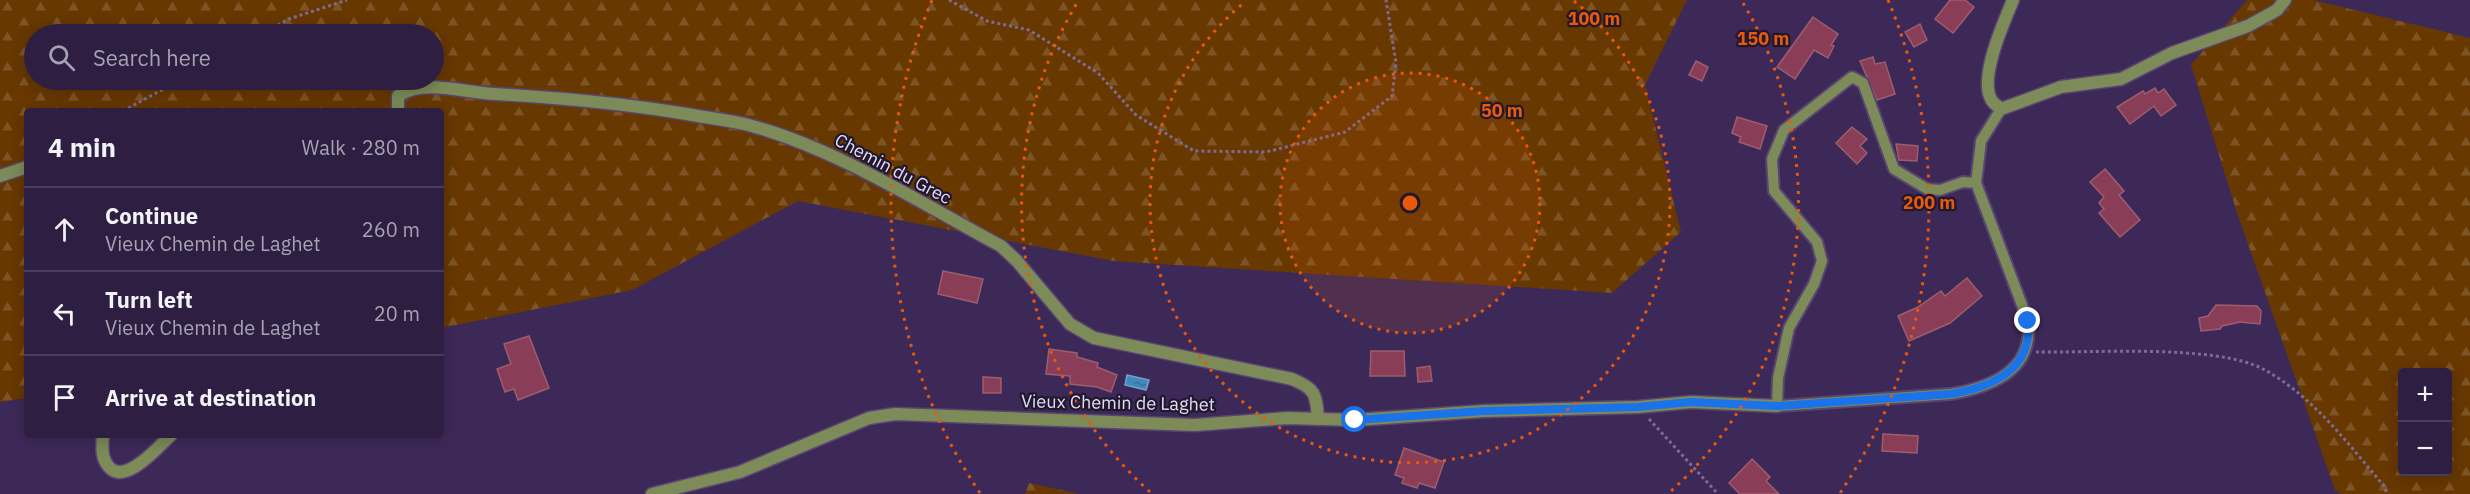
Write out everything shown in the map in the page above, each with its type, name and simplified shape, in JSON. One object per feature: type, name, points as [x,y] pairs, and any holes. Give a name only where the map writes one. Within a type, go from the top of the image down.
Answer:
[{"type":"street","points":[[2013,0],[1995,46],[1988,82],[1990,100],[2001,109],[2061,87],[2121,79],[2172,54],[2248,26],[2277,10],[2284,0]]},
{"type":"street","name":"Chemin du Grec","points":[[444,89],[574,99],[660,110],[752,126],[816,149],[1001,246],[1070,324],[1094,338],[1292,379],[1308,385],[1316,395],[1318,418]]},
{"type":"street","name":"Chemin du Grec","points":[[398,108],[398,96],[407,90]]},
{"type":"street","points":[[0,176],[24,168]]},
{"type":"street","name":"Vieux Chemin de Laghet","points":[[652,494],[740,472],[869,418],[895,414],[1195,426],[1288,418],[1355,420],[1484,411],[1638,407],[1691,402],[1777,406]]},
{"type":"street","points":[[103,438],[103,457],[112,471],[118,473],[129,472],[168,438]]},
{"type":"lane","points":[[1777,406],[1778,378],[1789,328],[1814,284],[1822,261],[1818,242],[1774,191],[1772,159],[1784,130],[1852,77],[1863,83],[1894,169],[1927,189],[1940,190],[1963,182],[1976,183]]},
{"type":"lane","points":[[2001,109],[1981,141],[1976,183],[2028,321],[2030,336],[2026,352]]},
{"type":"lane","name":"Vieux Chemin de Laghet","points":[[1777,406],[1951,394],[1976,390],[1993,383],[2012,369],[2026,352]]},
{"type":"path","points":[[281,24],[347,0]]},
{"type":"path","points":[[949,0],[987,21],[1029,30],[1098,72],[1136,116],[1194,151],[1266,152],[1345,132],[1392,96],[1396,63],[1386,0]]},
{"type":"path","points":[[129,108],[162,90]]},
{"type":"path","points":[[2026,352],[2207,354],[2261,368],[2283,381],[2334,428],[2384,486],[2387,494]]},
{"type":"path","points":[[1638,407],[1718,494]]},
{"type":"green space","points":[[0,0],[1687,0],[1645,85],[1681,232],[1612,293],[1114,261],[798,201],[632,290],[444,327],[444,108],[24,108],[24,398],[0,402]]},
{"type":"green space","points":[[2247,0],[2313,0],[2470,38],[2470,494],[2341,494],[2335,490],[2238,216],[2191,65]]},
{"type":"green space","points":[[1029,483],[1079,494],[1025,494]]},
{"type":"water","points":[[1127,375],[1149,380],[1146,390],[1125,385]]},
{"type":"building","points":[[1950,0],[1965,0],[1974,7],[1953,33],[1935,19]]},
{"type":"building","points":[[1813,17],[1838,34],[1831,45],[1834,46],[1828,58],[1814,50],[1795,79],[1777,67]]},
{"type":"building","points":[[1920,24],[1927,40],[1914,47],[1905,32]]},
{"type":"building","points":[[1873,57],[1875,64],[1885,62],[1895,94],[1877,100],[1860,61]]},
{"type":"building","points":[[1696,61],[1708,67],[1702,81],[1689,75]]},
{"type":"building","points":[[2155,88],[2158,93],[2164,89],[2176,105],[2161,116],[2154,106],[2130,124],[2117,107],[2143,91],[2145,94]]},
{"type":"building","points":[[1737,117],[1767,126],[1760,149],[1739,142],[1741,137],[1732,133]]},
{"type":"building","points":[[1852,127],[1867,139],[1860,146],[1867,153],[1857,164],[1836,143]]},
{"type":"building","points":[[1896,144],[1918,146],[1917,161],[1899,160]]},
{"type":"building","points":[[2105,169],[2124,191],[2119,195],[2140,220],[2120,237],[2099,213],[2104,209],[2099,203],[2104,197],[2090,182]]},
{"type":"building","points":[[943,271],[983,279],[977,303],[938,294]]},
{"type":"building","points":[[1967,278],[1982,296],[1950,323],[1909,341],[1898,316],[1918,307],[1941,291],[1945,296]]},
{"type":"building","points":[[2216,305],[2257,306],[2261,311],[2260,324],[2240,322],[2222,326],[2220,329],[2201,331],[2199,318],[2208,316]]},
{"type":"building","points":[[529,336],[549,388],[518,400],[514,389],[505,392],[497,369],[511,364],[504,344]]},
{"type":"building","points":[[1049,349],[1077,353],[1077,357],[1098,363],[1097,367],[1117,375],[1111,392],[1097,387],[1070,384],[1070,376],[1046,374]]},
{"type":"building","points":[[1371,351],[1404,351],[1405,376],[1370,376]]},
{"type":"building","points":[[1430,366],[1432,381],[1418,382],[1417,368]]},
{"type":"building","points":[[983,377],[1001,378],[1001,393],[983,393]]},
{"type":"building","points":[[1883,434],[1918,436],[1917,453],[1882,451]]},
{"type":"building","points":[[1404,448],[1444,462],[1435,488],[1419,483],[1417,488],[1402,483],[1404,478],[1395,475]]},
{"type":"building","points":[[1752,459],[1770,477],[1766,481],[1779,494],[1740,494],[1729,483]]},
{"type":"route","points":[[1355,420],[1484,411],[1638,407],[1691,402],[1777,406],[1951,394],[1976,390],[1993,383],[2012,369],[2026,352],[2030,336],[2028,321]]}]
